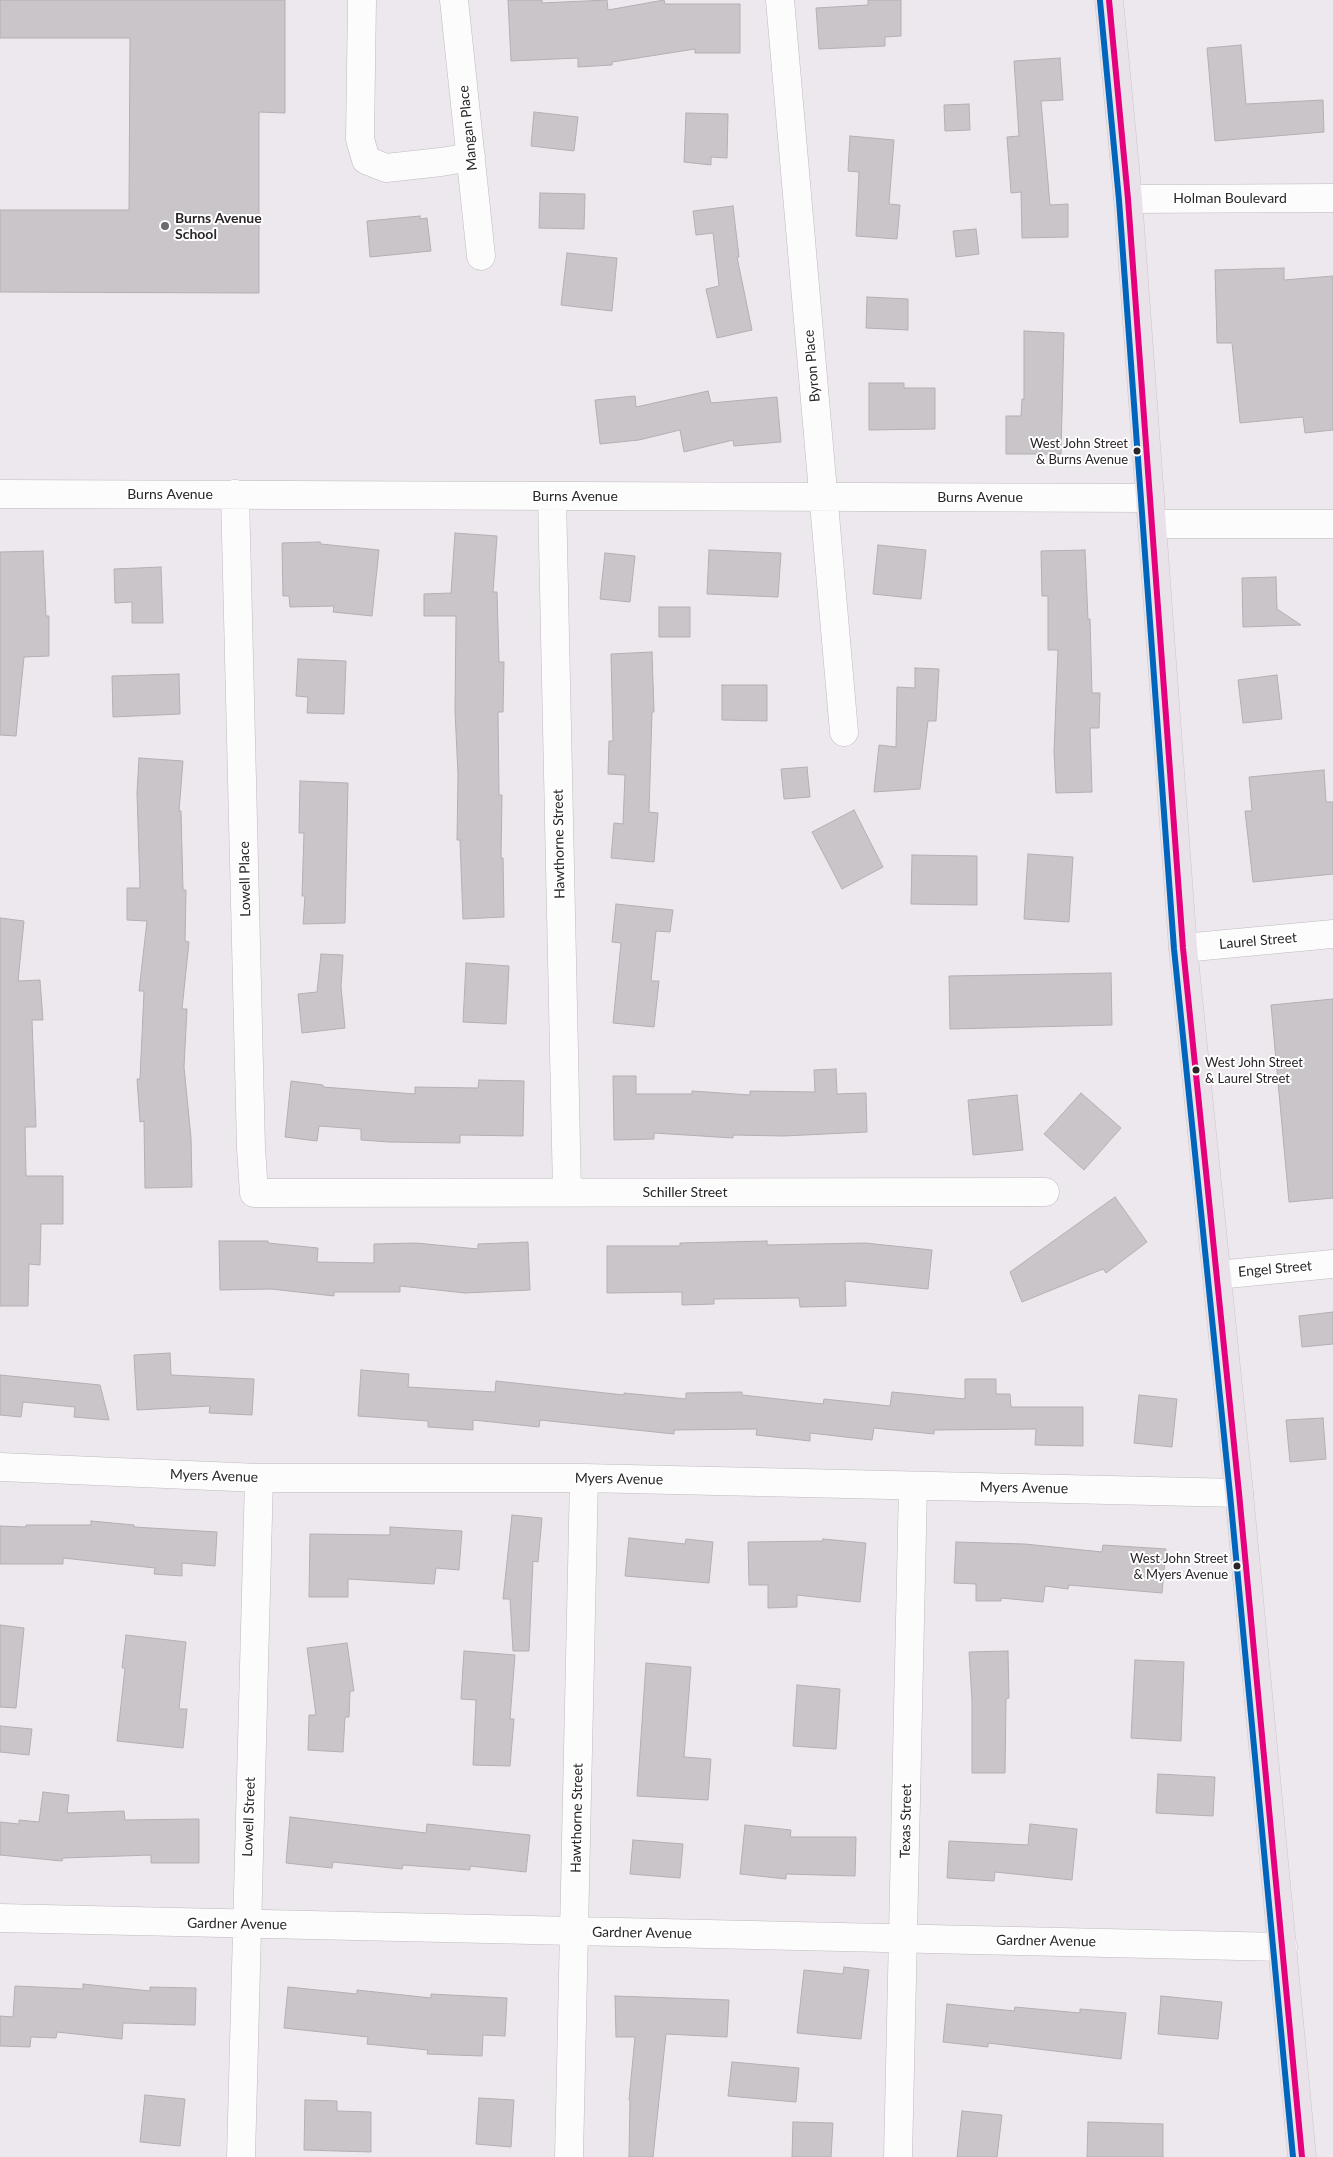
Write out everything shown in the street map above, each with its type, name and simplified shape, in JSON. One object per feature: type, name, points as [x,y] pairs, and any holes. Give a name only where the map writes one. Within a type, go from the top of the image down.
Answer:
[{"type":"main road","points":[[1110,0],[1128,199],[1183,948],[1283,1946],[1297,2156]]},
{"type":"street","points":[[362,0],[360,139],[366,160],[386,168],[471,157]]},
{"type":"street","name":"Mangan Place","points":[[454,0],[481,256]]},
{"type":"street","name":"Byron Place","points":[[780,0],[844,732]]},
{"type":"street","name":"Holman Boulevard","points":[[1128,199],[1333,198]]},
{"type":"street","name":"Burns Avenue","points":[[0,494],[1150,498]]},
{"type":"street","name":"Lowell Place","points":[[235,494],[251,1148],[254,1193],[325,1192]]},
{"type":"street","name":"Hawthorne Street","points":[[552,496],[567,1191]]},
{"type":"street","points":[[1152,524],[1333,524]]},
{"type":"street","name":"Laurel Street","points":[[1183,948],[1333,934]]},
{"type":"street","name":"Schiller Street","points":[[325,1192],[1045,1192]]},
{"type":"street","name":"Engel Street","points":[[1217,1275],[1333,1264]]},
{"type":"street","name":"Myers Avenue","points":[[0,1467],[259,1478],[584,1478],[1239,1493]]},
{"type":"street","name":"Lowell Street","points":[[241,2157],[259,1478]]},
{"type":"street","name":"Hawthorne Street","points":[[569,2157],[584,1478]]},
{"type":"street","name":"Texas Street","points":[[898,2157],[913,1486]]},
{"type":"street","name":"Gardner Avenue","points":[[0,1918],[1283,1946]]},
{"type":"building","points":[[0,0],[285,0],[285,113],[259,112],[259,293],[0,292],[0,210],[129,210],[130,38],[0,38]]},
{"type":"building","points":[[508,0],[542,0],[542,3],[607,0],[608,10],[664,0],[665,4],[740,4],[740,53],[695,53],[695,49],[612,62],[612,65],[578,67],[578,58],[511,61]]},
{"type":"building","points":[[868,0],[901,0],[901,36],[885,37],[885,46],[819,49],[816,8],[868,5]]},
{"type":"building","points":[[1241,45],[1246,104],[1323,100],[1324,132],[1215,141],[1207,48]]},
{"type":"building","points":[[1060,58],[1063,100],[1041,101],[1050,205],[1068,204],[1068,237],[1022,238],[1021,192],[1011,193],[1007,137],[1019,136],[1014,61]]},
{"type":"building","points":[[969,104],[970,130],[945,131],[944,105]]},
{"type":"building","points":[[534,112],[578,117],[574,151],[531,146]]},
{"type":"building","points":[[686,113],[728,114],[727,158],[711,157],[711,165],[684,162]]},
{"type":"building","points":[[850,136],[894,140],[889,204],[900,205],[897,239],[856,236],[859,172],[848,171]]},
{"type":"building","points":[[540,193],[585,194],[584,229],[539,228]]},
{"type":"building","points":[[733,206],[739,257],[737,257],[752,330],[717,338],[706,289],[719,286],[713,233],[696,235],[693,211]]},
{"type":"building","points":[[420,216],[420,219],[427,218],[431,251],[370,257],[367,221]]},
{"type":"building","points":[[976,229],[979,254],[956,257],[953,231]]},
{"type":"building","points":[[567,253],[617,258],[612,311],[561,305]]},
{"type":"building","points":[[1284,268],[1284,280],[1333,276],[1333,430],[1305,433],[1303,417],[1240,423],[1232,343],[1217,343],[1215,270]]},
{"type":"building","points":[[867,297],[908,299],[908,330],[866,328]]},
{"type":"building","points":[[1024,331],[1064,333],[1061,454],[1006,454],[1006,416],[1021,416],[1022,399],[1024,399]]},
{"type":"building","points":[[869,383],[904,383],[904,388],[935,388],[935,429],[869,430]]},
{"type":"building","points":[[708,391],[711,403],[777,397],[781,442],[734,446],[733,440],[684,452],[680,430],[639,440],[600,444],[595,400],[635,396],[636,407]]},
{"type":"building","points":[[455,533],[497,536],[493,592],[497,592],[499,662],[504,662],[503,712],[498,712],[499,795],[502,795],[501,858],[503,858],[504,917],[463,919],[460,840],[457,840],[456,616],[424,616],[424,594],[451,593]]},
{"type":"building","points":[[320,542],[321,544],[379,550],[372,616],[333,612],[334,606],[290,607],[289,596],[283,596],[282,543]]},
{"type":"building","points":[[878,545],[926,550],[921,599],[873,594]]},
{"type":"building","points":[[709,550],[781,553],[778,597],[707,594]]},
{"type":"building","points":[[1085,550],[1088,619],[1090,619],[1092,693],[1100,693],[1099,728],[1090,728],[1092,792],[1056,793],[1054,752],[1058,650],[1048,650],[1048,596],[1042,596],[1041,551]]},
{"type":"building","points":[[43,551],[46,616],[49,616],[49,656],[24,657],[16,736],[0,735],[0,552]]},
{"type":"building","points":[[605,553],[635,556],[630,602],[600,599]]},
{"type":"building","points":[[161,567],[163,623],[132,623],[132,602],[115,603],[114,569]]},
{"type":"building","points":[[1276,577],[1277,609],[1301,625],[1243,627],[1242,578]]},
{"type":"building","points":[[659,607],[690,607],[690,637],[659,637]]},
{"type":"building","points":[[652,652],[654,712],[652,712],[649,812],[658,813],[654,862],[611,858],[614,823],[623,824],[625,775],[608,774],[609,741],[613,741],[611,654]]},
{"type":"building","points":[[298,659],[346,661],[344,714],[307,713],[308,697],[296,696]]},
{"type":"building","points":[[915,668],[939,669],[936,721],[928,721],[920,789],[874,792],[879,745],[896,747],[897,687],[915,688]]},
{"type":"building","points":[[179,674],[180,714],[113,717],[112,676]]},
{"type":"building","points":[[1277,675],[1282,719],[1243,723],[1238,680]]},
{"type":"building","points":[[722,685],[767,685],[767,721],[722,720]]},
{"type":"building","points":[[139,758],[183,761],[179,811],[181,811],[183,890],[186,890],[185,941],[189,942],[182,1009],[187,1009],[184,1067],[191,1138],[192,1187],[145,1188],[144,1121],[140,1122],[137,1079],[140,1079],[144,991],[139,991],[147,921],[127,920],[127,888],[140,888],[137,793]]},
{"type":"building","points":[[807,767],[810,797],[784,799],[781,769]]},
{"type":"building","points":[[1324,770],[1326,802],[1333,802],[1333,874],[1253,882],[1245,811],[1252,811],[1249,777]]},
{"type":"building","points":[[300,781],[348,783],[345,923],[303,924],[305,896],[302,896],[304,833],[299,833]]},
{"type":"building","points":[[854,810],[883,867],[842,889],[812,832]]},
{"type":"building","points":[[1028,854],[1073,857],[1069,922],[1024,919]]},
{"type":"building","points":[[912,855],[977,856],[977,905],[911,904]]},
{"type":"building","points":[[616,904],[673,910],[670,932],[656,931],[651,981],[659,981],[654,1027],[613,1023],[621,943],[612,942]]},
{"type":"building","points":[[0,918],[24,921],[18,981],[40,980],[43,1020],[32,1020],[36,1127],[25,1127],[26,1176],[63,1176],[63,1224],[41,1224],[40,1265],[29,1264],[28,1306],[0,1306]]},
{"type":"building","points":[[321,954],[343,955],[341,987],[345,1028],[302,1033],[298,994],[317,992]]},
{"type":"building","points":[[466,963],[509,966],[506,1024],[463,1022]]},
{"type":"building","points":[[1111,973],[1112,1025],[950,1029],[949,976]]},
{"type":"building","points":[[1333,999],[1333,1198],[1289,1202],[1271,1005]]},
{"type":"building","points":[[836,1069],[837,1094],[866,1093],[867,1132],[784,1136],[733,1135],[733,1138],[654,1133],[654,1139],[614,1140],[613,1076],[636,1076],[636,1094],[692,1094],[692,1091],[750,1095],[750,1091],[815,1092],[814,1070]]},
{"type":"building","points":[[479,1080],[524,1081],[523,1136],[460,1135],[460,1143],[389,1142],[361,1140],[361,1129],[319,1126],[317,1141],[285,1137],[291,1081],[323,1085],[323,1087],[415,1094],[415,1087],[478,1088]]},
{"type":"building","points":[[1081,1093],[1121,1128],[1084,1170],[1044,1134]]},
{"type":"building","points":[[1017,1095],[1023,1150],[973,1155],[968,1100]]},
{"type":"building","points":[[1115,1197],[1147,1242],[1106,1273],[1103,1269],[1022,1302],[1010,1272]]},
{"type":"building","points":[[219,1241],[268,1241],[268,1243],[318,1248],[317,1262],[374,1263],[374,1244],[416,1243],[478,1249],[478,1244],[528,1242],[530,1290],[465,1293],[400,1286],[400,1292],[334,1292],[334,1296],[271,1289],[220,1290]]},
{"type":"building","points":[[767,1241],[767,1245],[865,1243],[932,1250],[928,1289],[845,1281],[846,1306],[800,1307],[799,1298],[714,1299],[714,1304],[682,1305],[682,1292],[607,1293],[607,1246],[680,1246],[680,1243]]},
{"type":"building","points":[[1333,1312],[1333,1344],[1302,1347],[1299,1316]]},
{"type":"building","points":[[170,1353],[171,1375],[254,1379],[252,1415],[209,1413],[210,1406],[137,1410],[134,1355]]},
{"type":"building","points":[[361,1370],[409,1374],[408,1387],[495,1392],[496,1381],[624,1395],[624,1393],[686,1399],[686,1393],[742,1392],[742,1395],[823,1404],[824,1399],[890,1406],[892,1392],[965,1399],[965,1379],[996,1379],[996,1394],[1010,1394],[1011,1407],[1083,1407],[1083,1446],[1035,1445],[1036,1429],[934,1430],[934,1434],[874,1428],[872,1440],[810,1433],[810,1441],[756,1435],[757,1429],[674,1430],[674,1434],[540,1420],[539,1427],[473,1420],[473,1430],[428,1427],[428,1421],[358,1416]]},
{"type":"building","points":[[0,1375],[100,1385],[109,1420],[74,1417],[75,1407],[23,1402],[21,1417],[0,1415]]},
{"type":"building","points":[[1139,1395],[1177,1399],[1172,1447],[1134,1443]]},
{"type":"building","points":[[1323,1418],[1326,1459],[1290,1462],[1286,1420]]},
{"type":"building","points":[[512,1515],[542,1518],[538,1562],[533,1561],[529,1651],[513,1651],[510,1599],[503,1599]]},
{"type":"building","points":[[91,1521],[134,1525],[134,1527],[217,1532],[215,1566],[182,1563],[182,1576],[154,1574],[155,1568],[63,1558],[63,1564],[0,1564],[0,1526],[91,1525]]},
{"type":"building","points":[[390,1527],[462,1531],[459,1570],[436,1568],[434,1584],[348,1579],[348,1597],[309,1597],[310,1534],[390,1535]]},
{"type":"building","points":[[629,1538],[685,1544],[686,1539],[713,1542],[709,1583],[625,1576]]},
{"type":"building","points":[[823,1539],[866,1543],[860,1602],[797,1595],[797,1607],[768,1608],[768,1585],[749,1585],[748,1542],[823,1541]]},
{"type":"building","points":[[956,1542],[1025,1544],[1102,1552],[1103,1545],[1166,1549],[1162,1593],[1069,1585],[1068,1589],[1045,1586],[1043,1602],[1001,1598],[1001,1601],[976,1601],[976,1584],[954,1583]]},
{"type":"building","points":[[0,1625],[24,1628],[16,1708],[0,1707]]},
{"type":"building","points":[[126,1635],[186,1642],[179,1709],[187,1709],[183,1748],[117,1741],[125,1668],[122,1668]]},
{"type":"building","points":[[347,1643],[354,1691],[350,1691],[349,1717],[345,1717],[343,1752],[308,1750],[309,1715],[316,1715],[307,1648]]},
{"type":"building","points":[[464,1651],[515,1655],[510,1719],[514,1719],[510,1766],[473,1765],[476,1700],[461,1699]]},
{"type":"building","points":[[1008,1651],[1009,1698],[1006,1699],[1005,1773],[972,1773],[972,1700],[969,1652]]},
{"type":"building","points":[[1135,1660],[1184,1662],[1181,1741],[1131,1738]]},
{"type":"building","points":[[646,1663],[691,1667],[684,1757],[711,1759],[708,1800],[637,1796]]},
{"type":"building","points":[[797,1685],[840,1689],[836,1749],[793,1746]]},
{"type":"building","points":[[0,1726],[32,1729],[29,1755],[0,1752]]},
{"type":"building","points":[[1158,1774],[1215,1777],[1213,1816],[1156,1813]]},
{"type":"building","points":[[43,1792],[69,1795],[67,1813],[124,1811],[125,1820],[199,1819],[199,1863],[151,1863],[151,1855],[63,1858],[62,1861],[0,1855],[0,1822],[19,1824],[19,1820],[39,1822]]},
{"type":"building","points":[[290,1817],[426,1833],[427,1824],[530,1835],[526,1872],[470,1866],[470,1870],[403,1865],[402,1869],[333,1862],[332,1868],[286,1863]]},
{"type":"building","points":[[1030,1824],[1077,1829],[1072,1880],[995,1872],[994,1881],[947,1878],[949,1841],[1028,1845]]},
{"type":"building","points":[[745,1825],[791,1830],[790,1837],[856,1837],[855,1876],[786,1874],[786,1879],[740,1874]]},
{"type":"building","points":[[633,1840],[683,1844],[680,1878],[630,1874]]},
{"type":"building","points":[[844,1967],[869,1970],[861,2039],[797,2033],[804,1970],[843,1974]]},
{"type":"building","points":[[83,1984],[150,1991],[150,1987],[196,1988],[195,2025],[123,2023],[122,2039],[57,2032],[56,2038],[31,2037],[30,2047],[0,2046],[0,2016],[13,2017],[15,1986],[83,1989]]},
{"type":"building","points":[[288,1987],[357,1994],[357,1990],[431,1998],[431,1994],[507,1998],[505,2036],[483,2035],[482,2056],[427,2054],[428,2050],[367,2044],[368,2037],[284,2028]]},
{"type":"building","points":[[615,1996],[729,2000],[727,2037],[666,2034],[653,2157],[629,2157],[629,2100],[635,2037],[616,2037]]},
{"type":"building","points":[[1161,1996],[1222,2002],[1218,2039],[1158,2034]]},
{"type":"building","points":[[947,2004],[1014,2011],[1015,2007],[1080,2013],[1080,2009],[1126,2013],[1121,2059],[988,2043],[988,2047],[943,2042]]},
{"type":"building","points":[[732,2062],[799,2068],[796,2102],[728,2096]]},
{"type":"building","points":[[145,2095],[185,2099],[180,2146],[140,2142]]},
{"type":"building","points":[[479,2098],[514,2100],[511,2147],[476,2144]]},
{"type":"building","points":[[305,2100],[337,2101],[337,2111],[371,2112],[371,2152],[304,2150]]},
{"type":"building","points":[[962,2111],[1002,2115],[997,2157],[957,2157]]},
{"type":"building","points":[[793,2122],[833,2123],[831,2157],[792,2157]]},
{"type":"building","points":[[1088,2122],[1163,2124],[1163,2157],[1087,2157]]},
{"type":"transit line","points":[[1109,0],[1128,199],[1183,948],[1239,1493],[1302,2157]]},
{"type":"transit line","points":[[1100,1],[1119,200],[1174,949],[1230,1494],[1293,2157]]},
{"type":"place","name":"Burns Avenue School","points":[[165,226]]},
{"type":"place","name":"West John Street & Burns Avenue","points":[[1137,451]]},
{"type":"place","name":"West John Street & Laurel Street","points":[[1196,1070]]},
{"type":"place","name":"West John Street & Myers Avenue","points":[[1237,1566]]}]
